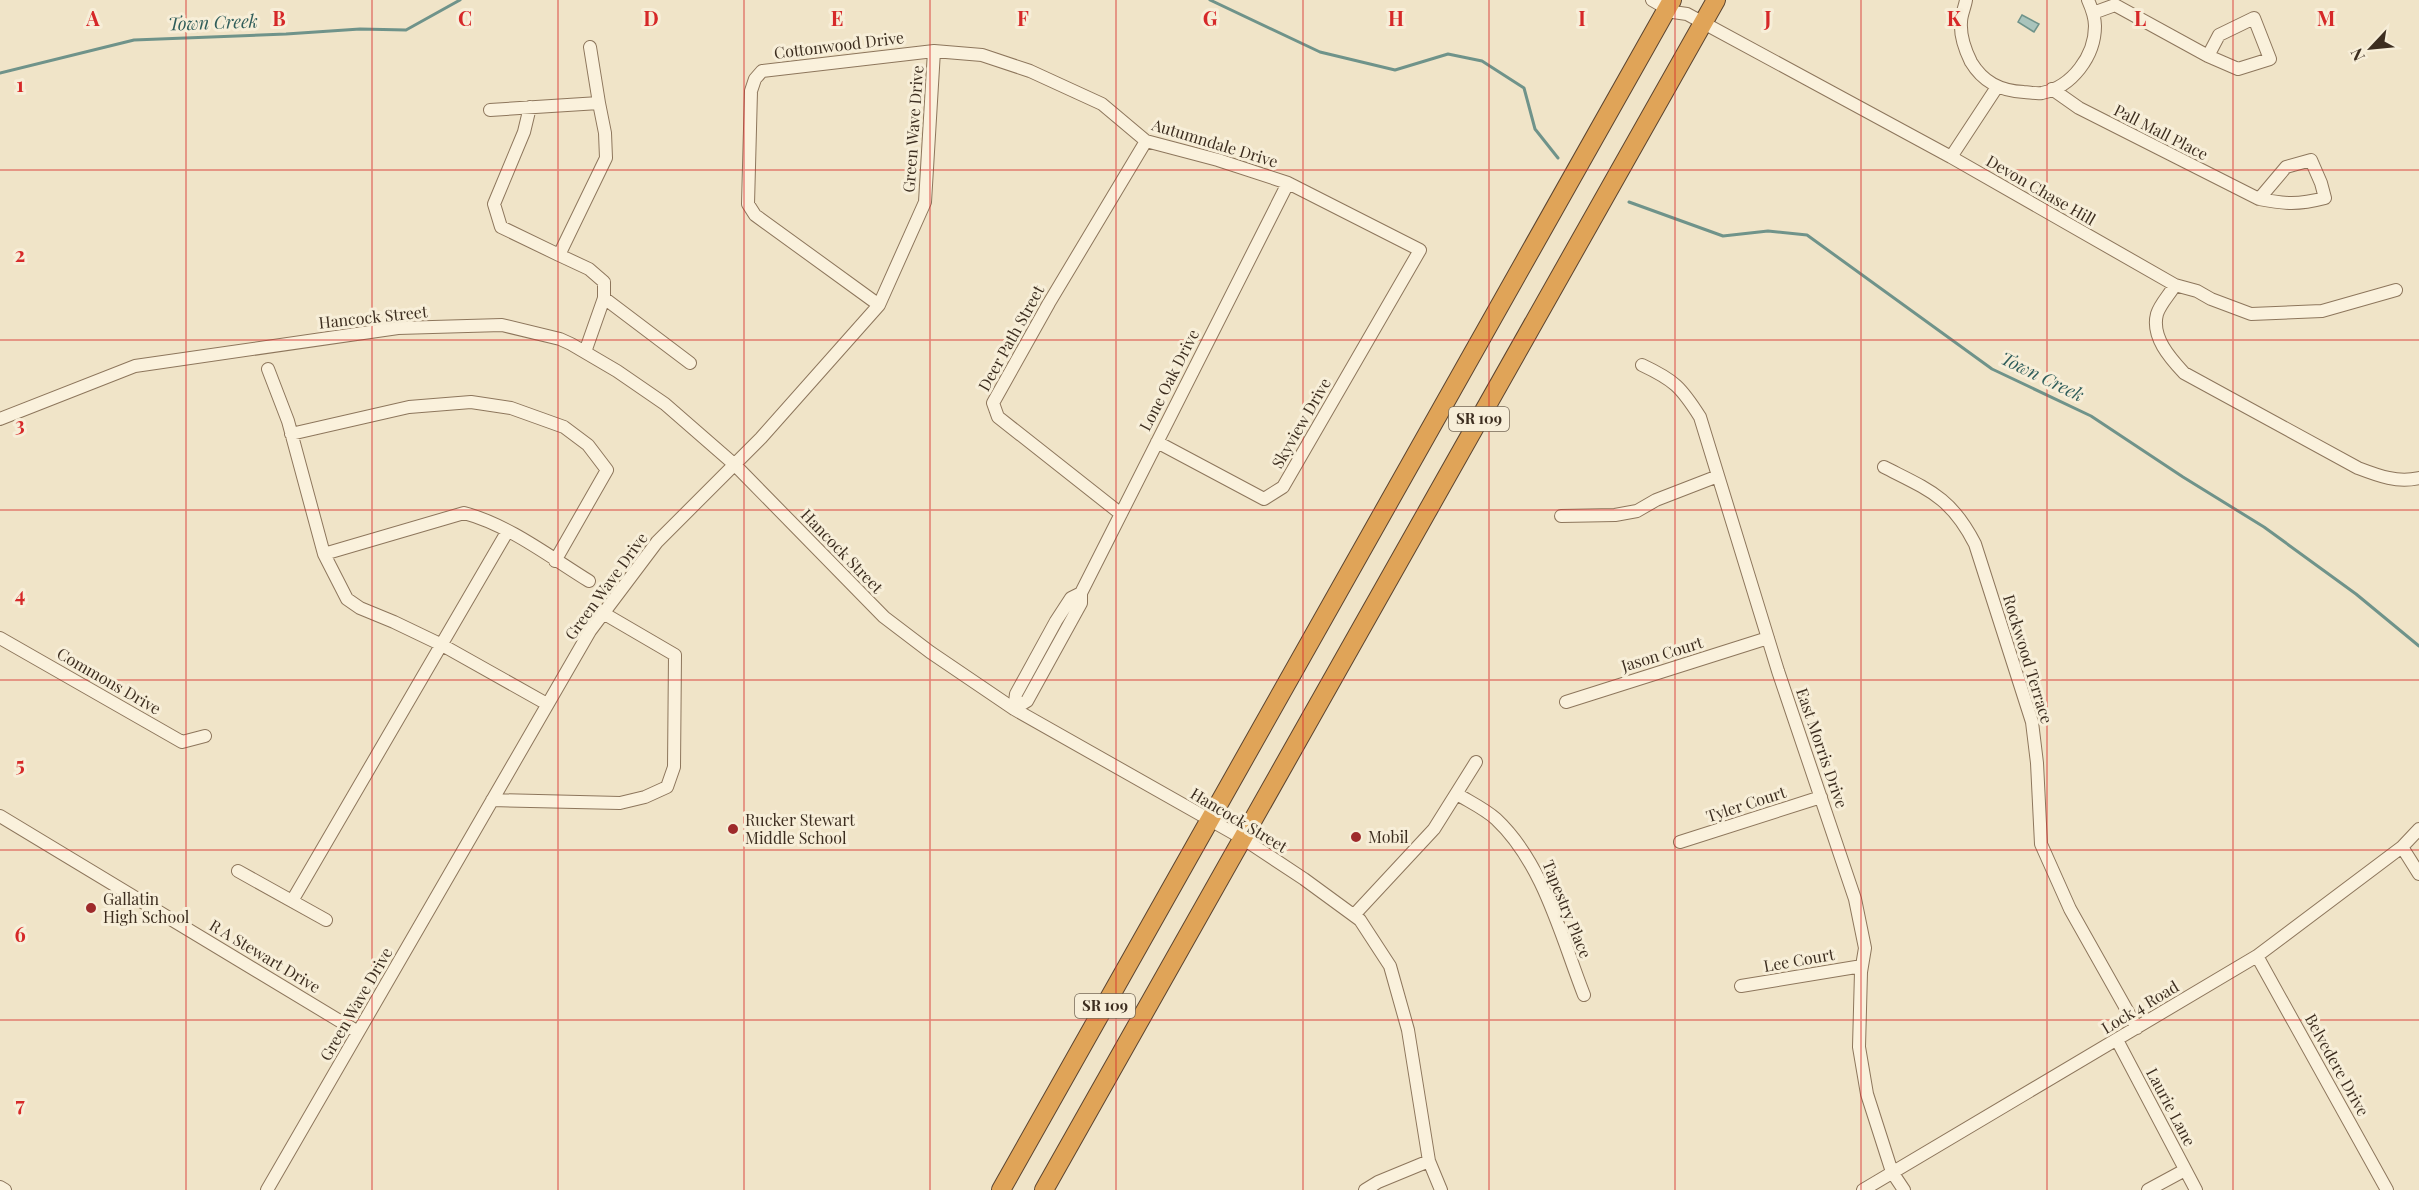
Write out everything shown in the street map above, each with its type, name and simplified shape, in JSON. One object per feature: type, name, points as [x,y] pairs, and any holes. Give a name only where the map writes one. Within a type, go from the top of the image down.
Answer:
[{"type":"highway","name":"SR 109","points":[[1044,1190],[1242,838],[1695,19],[1716,0]]},
{"type":"highway","name":"SR 109","points":[[1000,1190],[1667,2]]},
{"type":"street","points":[[1966,0],[1960,22],[1965,50],[1976,70],[1997,87],[2006,91],[2041,93],[2074,76],[2090,53],[2095,28],[2088,0]]},
{"type":"street","name":"Devon Chase Hill","points":[[1667,2],[1951,157],[2175,285],[2198,291],[2211,299],[2250,314],[2322,311],[2396,290]]},
{"type":"street","points":[[2093,13],[2115,5],[2208,56],[2238,69],[2270,59],[2253,18],[2219,34],[2208,56]]},
{"type":"street","points":[[559,255],[606,158],[605,133],[590,47]]},
{"type":"street","name":"Autumndale Drive","points":[[934,51],[982,55],[1060,84],[1102,104],[1146,141],[1218,160],[1288,183],[1420,250]]},
{"type":"street","name":"Cottonwood Drive","points":[[879,305],[755,215],[748,204],[751,91],[755,79],[762,71],[934,51]]},
{"type":"street","name":"Green Wave Drive","points":[[267,1190],[590,631],[657,542],[735,465],[879,305],[925,202],[934,51]]},
{"type":"street","points":[[1951,157],[1997,87]]},
{"type":"street","name":"Pall Mall Place","points":[[2052,89],[2079,108],[2259,199],[2283,204],[2301,204],[2325,198],[2311,160],[2286,167],[2259,199]]},
{"type":"street","points":[[490,110],[598,103]]},
{"type":"street","points":[[530,107],[524,132],[495,204],[501,227],[589,269],[604,282],[603,298],[585,352]]},
{"type":"street","name":"Deer Path Street","points":[[1121,514],[998,417],[993,403],[1049,303],[1146,141]]},
{"type":"street","name":"Lone Oak Drive","points":[[1014,709],[1026,701],[1081,603],[1081,593],[1288,183]]},
{"type":"street","name":"Skyview Drive","points":[[1157,442],[1264,499],[1283,487],[1420,250]]},
{"type":"street","points":[[2175,285],[2157,314],[2158,333],[2166,354],[2184,373],[2358,468],[2384,478],[2406,481],[2419,478]]},
{"type":"street","points":[[603,298],[690,363]]},
{"type":"street","name":"Hancock Street","points":[[0,419],[135,366],[398,328],[502,325],[560,339],[585,352],[618,371],[660,401],[735,465],[884,617],[930,652],[1014,709],[1242,838],[1360,920],[1390,966],[1408,1030],[1429,1161],[1441,1190]]},
{"type":"street","name":"East Morris Drive","points":[[1642,365],[1668,377],[1683,391],[1700,417],[1768,638],[1855,899],[1865,948],[1862,966],[1859,1047],[1867,1094],[1892,1172],[1904,1190]]},
{"type":"street","points":[[268,369],[291,434],[324,554],[347,599],[360,608],[441,645],[548,704]]},
{"type":"street","points":[[291,434],[409,407],[471,402],[511,408],[564,427],[588,445],[607,470],[555,561]]},
{"type":"street","name":"Rockwood Terrace","points":[[1884,467],[1932,491],[1951,507],[1964,521],[1975,544],[2032,722],[2037,763],[2041,844],[2070,909],[2137,1028]]},
{"type":"street","points":[[1561,516],[1615,515],[1637,511],[1656,500],[1718,476]]},
{"type":"street","points":[[324,554],[464,513],[480,517],[589,581]]},
{"type":"street","points":[[292,901],[507,532]]},
{"type":"street","points":[[492,800],[620,803],[645,797],[667,787],[674,767],[675,655],[603,613]]},
{"type":"street","name":"Commons Drive","points":[[0,638],[182,742],[205,736]]},
{"type":"street","name":"Jason Court","points":[[1566,702],[1768,638]]},
{"type":"street","points":[[1354,915],[1434,829],[1476,762]]},
{"type":"street","name":"Tapestry Place","points":[[1457,794],[1494,818],[1515,838],[1539,879],[1584,995]]},
{"type":"street","name":"Tyler Court","points":[[1680,842],[1821,797]]},
{"type":"street","name":"R A Stewart Drive","points":[[0,816],[358,1032]]},
{"type":"street","name":"Lock 4 Road","points":[[1863,1190],[2257,956],[2402,847],[2419,829]]},
{"type":"street","points":[[2402,847],[2419,874]]},
{"type":"street","points":[[238,872],[326,920]]},
{"type":"street","name":"Belvedere Drive","points":[[2257,956],[2387,1190]]},
{"type":"street","name":"Lee Court","points":[[1741,986],[1862,966]]},
{"type":"street","name":"Laurie Lane","points":[[2117,1040],[2196,1190]]},
{"type":"street","points":[[1365,1190],[1378,1182],[1429,1161]]},
{"type":"street","points":[[2148,1190],[2185,1170]]},
{"type":"street","points":[[0,1187],[5,1190]]},
{"type":"water","points":[[2022,15],[2039,24],[2034,32],[2018,22]]},
{"type":"waterway","name":"Town Creek","points":[[0,73],[134,40],[360,29],[406,30],[460,0]]},
{"type":"waterway","name":"Town Creek","points":[[1210,0],[1320,52],[1395,70],[1448,54],[1482,61],[1524,88],[1535,129],[1558,158]]},
{"type":"waterway","name":"Town Creek","points":[[1629,202],[1723,236],[1768,231],[1807,235],[1992,369],[2091,416],[2264,527],[2356,594],[2419,646]]},
{"type":"place","name":"Rucker Stewart Middle School","points":[[733,829]]},
{"type":"place","name":"Mobil","points":[[1356,837]]},
{"type":"place","name":"Gallatin High School","points":[[91,908]]}]
